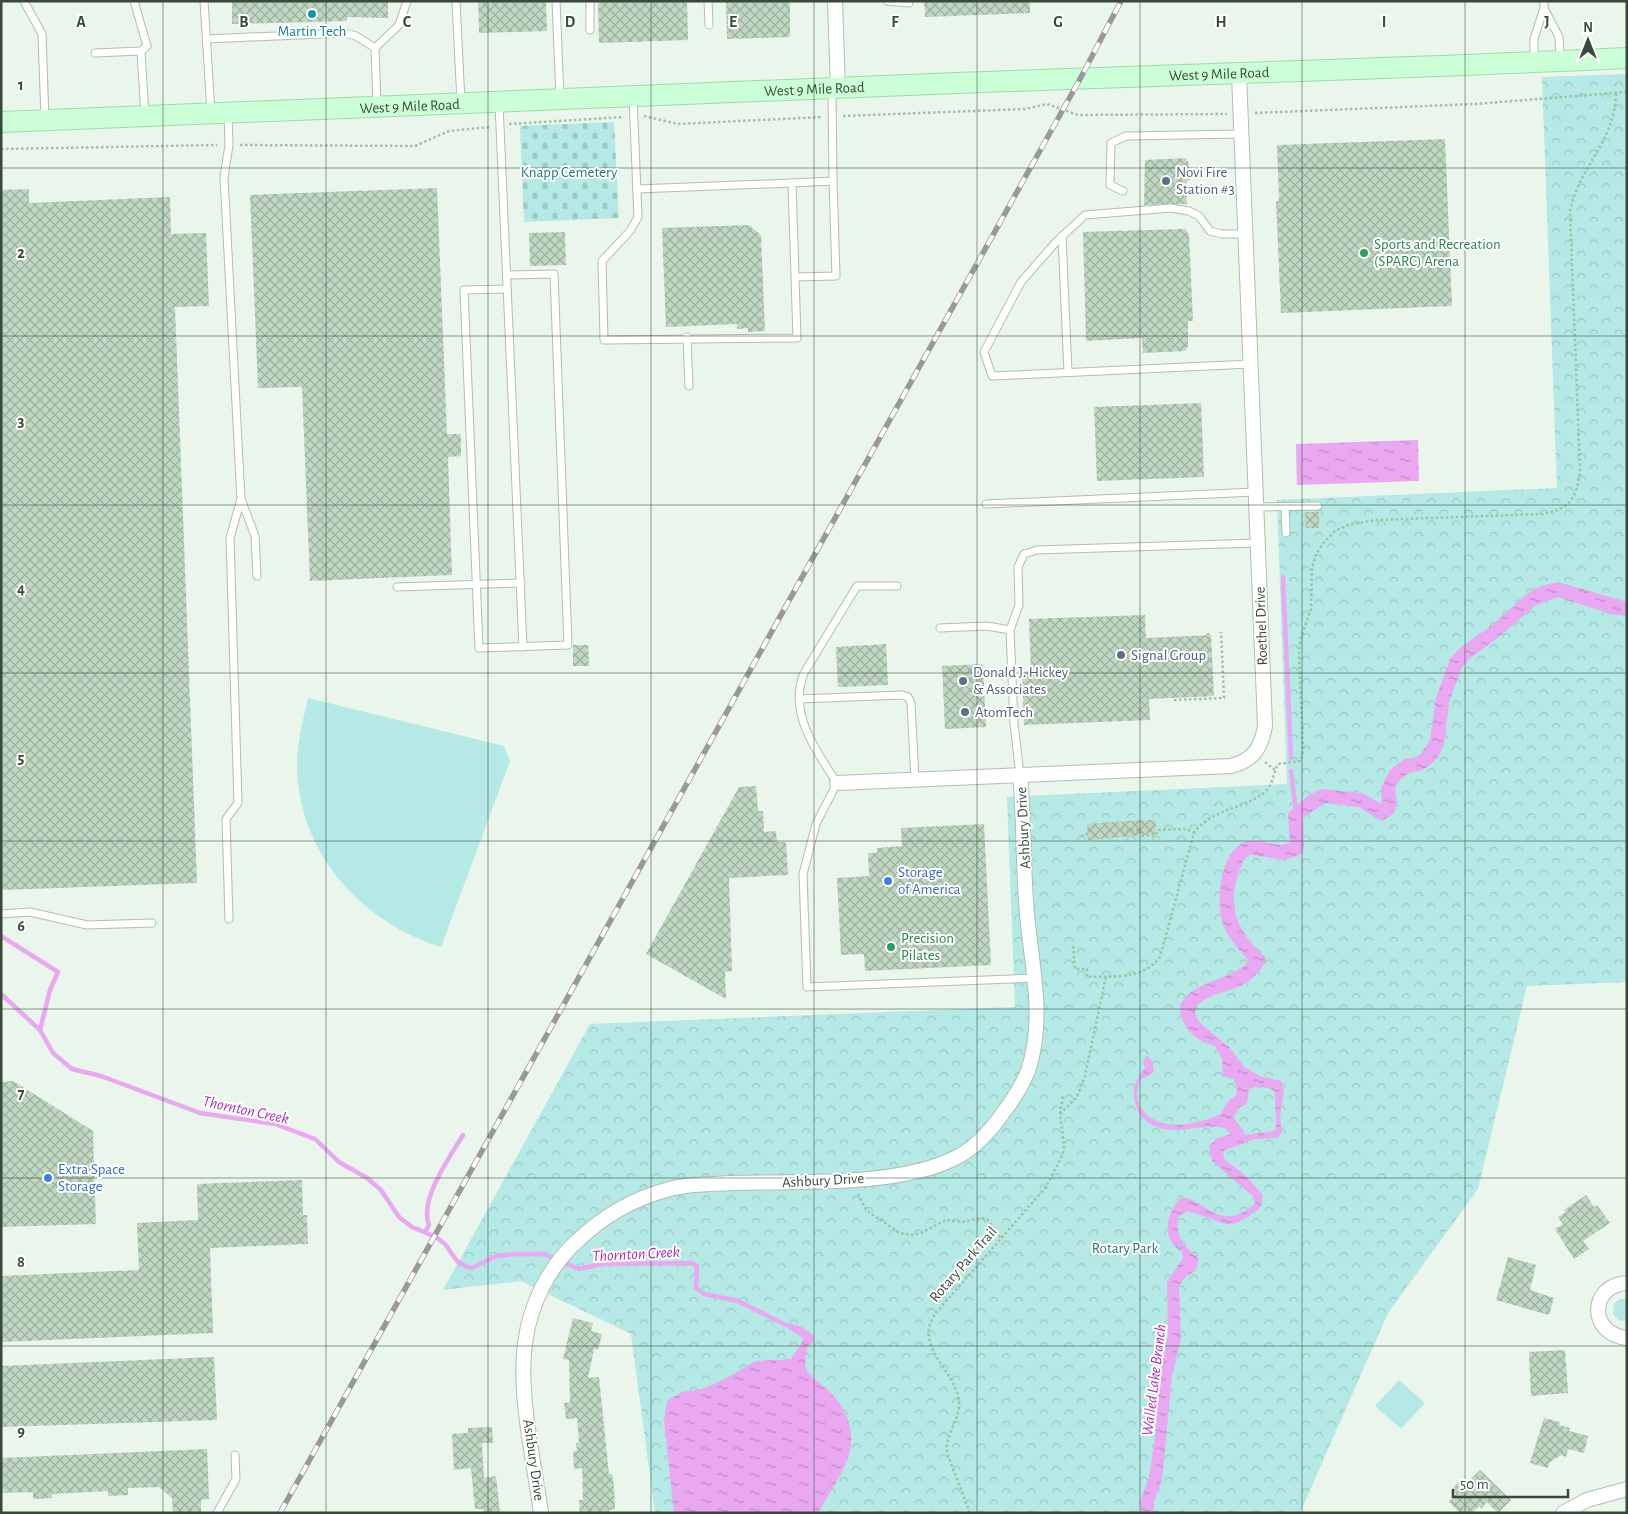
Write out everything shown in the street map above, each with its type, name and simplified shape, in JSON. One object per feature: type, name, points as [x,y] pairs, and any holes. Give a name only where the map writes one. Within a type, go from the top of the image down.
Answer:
[{"type":"street","points":[[835,1],[835,89]]},
{"type":"street","name":"West 9 Mile Road","points":[[1,122],[560,101],[633,107],[835,89],[1627,58]]},
{"type":"street","name":"Roethel Drive","points":[[837,782],[1231,766],[1245,762],[1256,754],[1262,741],[1265,726],[1239,74]]},
{"type":"street","name":"Ashbury Drive","points":[[541,1513],[523,1364],[531,1315],[541,1290],[554,1267],[565,1252],[590,1228],[630,1204],[666,1190],[703,1184],[855,1179],[911,1174],[957,1157],[979,1140],[998,1121],[1014,1097],[1026,1074],[1037,1035],[1034,978],[1026,904],[1020,775]]},
{"type":"street","points":[[1627,1283],[1611,1287],[1600,1300],[1598,1309],[1603,1327],[1610,1333],[1627,1338]]},
{"type":"street","points":[[1563,1513],[1588,1500],[1627,1489]]},
{"type":"lane","points":[[24,1],[42,34],[45,120]]},
{"type":"lane","points":[[134,1],[146,46],[141,52],[145,117]]},
{"type":"lane","points":[[204,1],[207,40],[219,114],[228,145],[224,177],[241,500],[255,536],[257,576]]},
{"type":"lane","points":[[374,48],[399,25],[407,1]]},
{"type":"lane","points":[[456,1],[462,105]]},
{"type":"lane","points":[[556,1],[560,101]]},
{"type":"lane","points":[[590,1],[590,30]]},
{"type":"lane","points":[[708,1],[709,25]]},
{"type":"lane","points":[[887,1],[909,3]]},
{"type":"lane","points":[[1544,4],[1559,37],[1560,61]]},
{"type":"lane","points":[[1534,62],[1534,39],[1544,4]]},
{"type":"lane","points":[[207,40],[345,33],[356,36],[374,48]]},
{"type":"lane","points":[[374,48],[377,108]]},
{"type":"lane","points":[[95,53],[141,52]]},
{"type":"lane","points":[[795,277],[836,276],[833,181],[835,89]]},
{"type":"lane","points":[[499,103],[523,647]]},
{"type":"lane","points":[[633,107],[637,189],[636,222],[602,261],[604,340],[687,337],[737,339],[797,338],[792,183]]},
{"type":"lane","points":[[1123,191],[1110,185],[1111,142],[1126,136],[1241,134]]},
{"type":"lane","points":[[637,189],[833,181]]},
{"type":"lane","points":[[1245,234],[1222,234],[1210,231],[1198,216],[1189,210],[1171,208],[1086,215],[1062,236],[1021,282],[984,352],[992,376],[1250,364]]},
{"type":"lane","points":[[1062,236],[1068,372]]},
{"type":"lane","points":[[506,275],[554,274],[568,645],[479,648],[464,290],[507,288]]},
{"type":"lane","points":[[687,337],[689,386]]},
{"type":"lane","points":[[986,504],[1255,492]]},
{"type":"lane","points":[[229,919],[226,819],[238,803],[230,538],[241,500]]},
{"type":"lane","points":[[1256,507],[1318,506]]},
{"type":"lane","points":[[1285,507],[1286,533]]},
{"type":"lane","points":[[1020,775],[1014,724],[1010,630],[1019,605],[1020,560],[1030,551],[1257,543]]},
{"type":"lane","points":[[397,587],[520,583]]},
{"type":"lane","points":[[897,586],[857,586],[804,673],[798,699],[800,711],[812,745],[837,782],[816,824],[803,874],[807,987],[1034,978]]},
{"type":"lane","points":[[940,628],[987,626],[1010,630]]},
{"type":"lane","points":[[798,699],[902,695],[908,697],[911,703],[915,779]]},
{"type":"lane","points":[[1,914],[30,912],[87,925],[152,923]]},
{"type":"lane","points":[[217,1513],[236,1479],[235,1454]]},
{"type":"path","points":[[1,149],[228,145],[415,146],[449,131],[541,121],[633,107],[649,116],[678,124],[1025,109],[1047,104],[1078,115],[1240,114],[1475,104],[1627,92]]},
{"type":"path","points":[[1073,946],[1075,970],[1087,969],[1087,977],[1141,972],[1153,966],[1160,957],[1194,833],[1201,824],[1213,816],[1264,793],[1271,784],[1278,764],[1299,763],[1302,758],[1300,645],[1311,609],[1312,568],[1320,548],[1335,532],[1348,525],[1376,520],[1556,512],[1566,506],[1573,498],[1580,470],[1570,212],[1574,193],[1612,124],[1616,94]]},
{"type":"path","points":[[1174,700],[1224,698],[1221,632]]},
{"type":"path","points":[[1121,831],[1140,830],[1142,836],[1156,836],[1158,830],[1186,829],[1194,833]]},
{"type":"path","points":[[1081,836],[1086,836],[1088,832]]},
{"type":"path","points":[[1060,1114],[1078,1096],[1085,1076],[1106,976]]},
{"type":"path","name":"Rotary Park Trail","points":[[970,1513],[947,1453],[946,1443],[958,1414],[958,1394],[936,1355],[929,1329],[934,1314],[1046,1187],[1059,1161],[1065,1138],[1060,1114],[1063,1096]]},
{"type":"path","points":[[856,1192],[867,1211],[900,1233],[913,1235],[921,1233],[946,1220],[962,1222],[982,1218],[988,1220],[1001,1238]]},
{"type":"green space","name":"Rotary Park","points":[[1627,74],[1627,982],[1527,986],[1478,1189],[1388,1313],[1300,1513],[655,1513],[631,1334],[521,1281],[443,1290],[590,1024],[1015,1007],[1007,797],[1287,784],[1277,500],[1557,488],[1542,77]]},
{"type":"green space","name":"Knapp Cemetery","points":[[614,122],[619,218],[524,222],[520,126]]},
{"type":"green space","points":[[308,698],[504,746],[510,761],[441,947],[412,936],[385,920],[361,901],[339,879],[322,854],[309,827],[300,797],[297,766],[299,740]]},
{"type":"green space","points":[[1620,1299],[1627,1299],[1626,1321],[1618,1320],[1613,1314],[1614,1304]]},
{"type":"green space","points":[[1399,1380],[1425,1403],[1401,1429],[1375,1406]]},
{"type":"water","points":[[1418,440],[1419,481],[1297,485],[1296,444]]},
{"type":"water","points":[[1558,582],[1627,602],[1627,616],[1611,614],[1558,597],[1536,605],[1499,637],[1470,658],[1462,667],[1449,702],[1444,745],[1438,757],[1430,765],[1423,770],[1409,773],[1401,779],[1395,788],[1397,803],[1394,813],[1384,820],[1379,820],[1359,807],[1325,803],[1303,818],[1304,847],[1302,854],[1286,860],[1250,855],[1241,865],[1234,890],[1235,912],[1243,931],[1256,949],[1265,957],[1266,961],[1250,981],[1242,986],[1216,994],[1207,999],[1197,1005],[1195,1013],[1199,1022],[1230,1048],[1244,1067],[1260,1076],[1281,1081],[1284,1091],[1280,1115],[1282,1132],[1277,1138],[1255,1139],[1223,1151],[1224,1159],[1246,1176],[1263,1195],[1261,1207],[1240,1222],[1232,1224],[1218,1222],[1187,1211],[1178,1217],[1178,1232],[1183,1244],[1199,1259],[1196,1270],[1184,1278],[1179,1286],[1181,1338],[1172,1376],[1162,1480],[1154,1501],[1154,1513],[1141,1513],[1141,1499],[1149,1478],[1156,1430],[1160,1375],[1168,1336],[1167,1282],[1183,1258],[1182,1252],[1175,1247],[1168,1234],[1171,1211],[1181,1198],[1192,1200],[1210,1211],[1224,1216],[1242,1213],[1255,1204],[1254,1197],[1212,1161],[1209,1146],[1218,1138],[1231,1134],[1225,1128],[1203,1127],[1170,1130],[1160,1128],[1140,1115],[1134,1095],[1137,1080],[1145,1068],[1143,1061],[1147,1056],[1152,1060],[1154,1072],[1140,1080],[1138,1100],[1147,1115],[1156,1121],[1178,1125],[1211,1118],[1221,1114],[1226,1104],[1237,1094],[1233,1079],[1223,1076],[1222,1059],[1215,1046],[1205,1043],[1188,1030],[1180,1009],[1184,999],[1192,991],[1230,974],[1249,961],[1229,936],[1221,918],[1220,893],[1225,867],[1237,847],[1246,842],[1257,841],[1279,845],[1290,843],[1288,813],[1309,795],[1322,789],[1362,793],[1382,804],[1381,788],[1390,770],[1403,760],[1421,754],[1430,740],[1436,698],[1450,659],[1460,648],[1491,626],[1528,593],[1541,586]],"holes":[[[1255,1087],[1269,1088],[1275,1092],[1276,1128],[1274,1131],[1245,1135],[1234,1117],[1240,1107],[1247,1104],[1249,1089]]]},
{"type":"water","points":[[788,1323],[802,1327],[814,1336],[814,1342],[808,1346],[805,1360],[806,1369],[811,1376],[835,1397],[848,1419],[850,1427],[851,1444],[847,1461],[818,1513],[674,1513],[664,1421],[667,1401],[682,1392],[702,1389],[723,1380],[756,1361],[791,1359],[804,1339],[785,1326]]},
{"type":"building","name":"Martin Tech","points":[[232,1],[388,1],[388,18],[347,17],[347,21],[232,24]]},
{"type":"building","points":[[478,1],[546,1],[547,31],[479,33]]},
{"type":"building","points":[[598,1],[687,1],[688,40],[599,43]]},
{"type":"building","points":[[726,1],[790,1],[790,37],[727,39]]},
{"type":"building","points":[[924,1],[1030,1],[1030,13],[925,17]]},
{"type":"building","name":"Sports and Recreation (SPARC) Arena","points":[[1445,139],[1452,306],[1281,313],[1276,201],[1279,201],[1277,145]]},
{"type":"building","name":"Novi Fire Station #3","points":[[1186,158],[1189,164],[1190,179],[1186,183],[1187,204],[1144,205],[1145,160]]},
{"type":"building","points":[[437,188],[447,434],[461,434],[461,456],[448,457],[452,575],[310,581],[302,387],[258,388],[250,195]]},
{"type":"building","points":[[29,189],[29,203],[170,197],[171,234],[206,233],[209,306],[175,307],[197,883],[1,890],[1,190]]},
{"type":"building","points":[[749,225],[761,235],[765,331],[748,332],[748,328],[737,329],[737,324],[666,327],[662,228]]},
{"type":"building","points":[[1185,229],[1189,235],[1193,321],[1188,321],[1188,346],[1185,351],[1143,353],[1142,338],[1086,341],[1083,232]]},
{"type":"building","points":[[565,232],[566,265],[530,266],[529,233]]},
{"type":"building","points":[[1201,403],[1204,477],[1097,481],[1094,407]]},
{"type":"building","points":[[1305,512],[1319,512],[1319,528],[1306,528]]},
{"type":"building","name":"Signal Group","points":[[1145,615],[1146,638],[1211,635],[1214,696],[1149,699],[1150,720],[1024,725],[1022,672],[1031,671],[1029,619]]},
{"type":"building","points":[[886,644],[888,685],[838,687],[836,647]]},
{"type":"building","points":[[573,645],[588,645],[589,666],[573,666]]},
{"type":"building","points":[[983,664],[986,727],[945,729],[942,666]]},
{"type":"building","points":[[756,786],[758,811],[763,811],[764,832],[776,831],[777,842],[786,842],[788,875],[729,878],[732,971],[725,972],[726,999],[646,954],[739,787]]},
{"type":"building","points":[[1156,820],[1156,834],[1088,840],[1087,824]]},
{"type":"building","points":[[984,824],[991,965],[865,971],[864,954],[841,955],[837,878],[869,876],[868,853],[877,853],[877,848],[902,846],[901,828]]},
{"type":"building","name":"Extra Space Storage","points":[[13,1081],[93,1131],[96,1224],[1,1227],[1,1082]]},
{"type":"building","points":[[302,1180],[303,1215],[307,1215],[308,1244],[210,1248],[213,1333],[1,1342],[1,1276],[139,1270],[137,1223],[198,1220],[197,1184]]},
{"type":"building","points":[[1586,1195],[1594,1207],[1597,1205],[1610,1223],[1583,1241],[1589,1249],[1574,1259],[1555,1229],[1563,1224],[1558,1217],[1566,1212],[1564,1210]]},
{"type":"building","points":[[1508,1257],[1536,1265],[1530,1290],[1554,1298],[1549,1315],[1496,1300]]},
{"type":"building","points":[[573,1318],[593,1323],[591,1331],[602,1334],[598,1350],[594,1349],[588,1378],[599,1377],[609,1474],[612,1474],[614,1487],[615,1509],[609,1510],[609,1512],[580,1513],[579,1500],[583,1500],[582,1468],[574,1469],[573,1451],[577,1451],[576,1443],[579,1443],[577,1418],[566,1419],[564,1403],[570,1402],[569,1360],[563,1359]]},
{"type":"building","points":[[1565,1350],[1568,1393],[1531,1396],[1529,1352]]},
{"type":"building","points":[[214,1357],[217,1420],[2,1427],[1,1366]]},
{"type":"building","points":[[1544,1418],[1560,1422],[1559,1425],[1570,1428],[1569,1431],[1588,1436],[1584,1453],[1568,1449],[1566,1457],[1561,1455],[1549,1463],[1548,1468],[1530,1463]]},
{"type":"building","points":[[492,1427],[493,1443],[482,1443],[484,1478],[496,1476],[500,1513],[483,1513],[483,1509],[475,1509],[471,1468],[454,1470],[452,1434],[468,1433],[468,1428]]},
{"type":"building","points":[[207,1449],[209,1499],[201,1500],[201,1513],[173,1513],[172,1498],[159,1487],[128,1488],[128,1495],[108,1496],[108,1491],[52,1494],[52,1498],[33,1499],[33,1492],[1,1493],[1,1458]]},
{"type":"building","points":[[1480,1470],[1511,1500],[1498,1513],[1487,1502],[1481,1509],[1479,1506],[1472,1513],[1460,1513],[1449,1502],[1456,1494],[1452,1489],[1462,1479],[1466,1484]]},
{"type":"waterway","points":[[1283,577],[1291,758]]},
{"type":"waterway","points":[[1291,771],[1296,812]]},
{"type":"waterway","points":[[1,936],[58,972],[50,990],[40,1030]]},
{"type":"waterway","name":"Thornton Creek","points":[[1,994],[40,1030],[53,1053],[72,1069],[101,1076],[200,1113],[275,1124],[315,1139],[339,1162],[367,1178],[381,1190],[399,1217],[412,1227],[436,1237],[445,1244],[457,1261],[467,1267],[472,1268],[496,1256],[515,1254],[544,1254],[579,1269],[602,1264],[692,1263],[697,1266],[696,1288],[704,1294],[738,1301],[790,1327]]},
{"type":"waterway","points":[[425,1232],[429,1225],[427,1215],[428,1203],[437,1178],[463,1135]]},
{"type":"railway","points":[[280,1513],[1080,79],[1121,1]]},
{"type":"place","name":"Martin Tech","points":[[312,14]]},
{"type":"place","name":"Novi Fire Station #3","points":[[1166,181]]},
{"type":"place","name":"Sports and Recreation (SPARC) Arena","points":[[1364,253]]},
{"type":"place","name":"Signal Group","points":[[1121,655]]},
{"type":"place","name":"Donald J. Hickey & Associates","points":[[963,681]]},
{"type":"place","name":"AtomTech","points":[[965,712]]},
{"type":"place","name":"Storage of America","points":[[888,881]]},
{"type":"place","name":"Precision Pilates","points":[[891,947]]},
{"type":"place","name":"Extra Space Storage","points":[[48,1178]]},
{"type":"water label","name":"Walled Lake Branch","points":[[1153,1380]]}]
